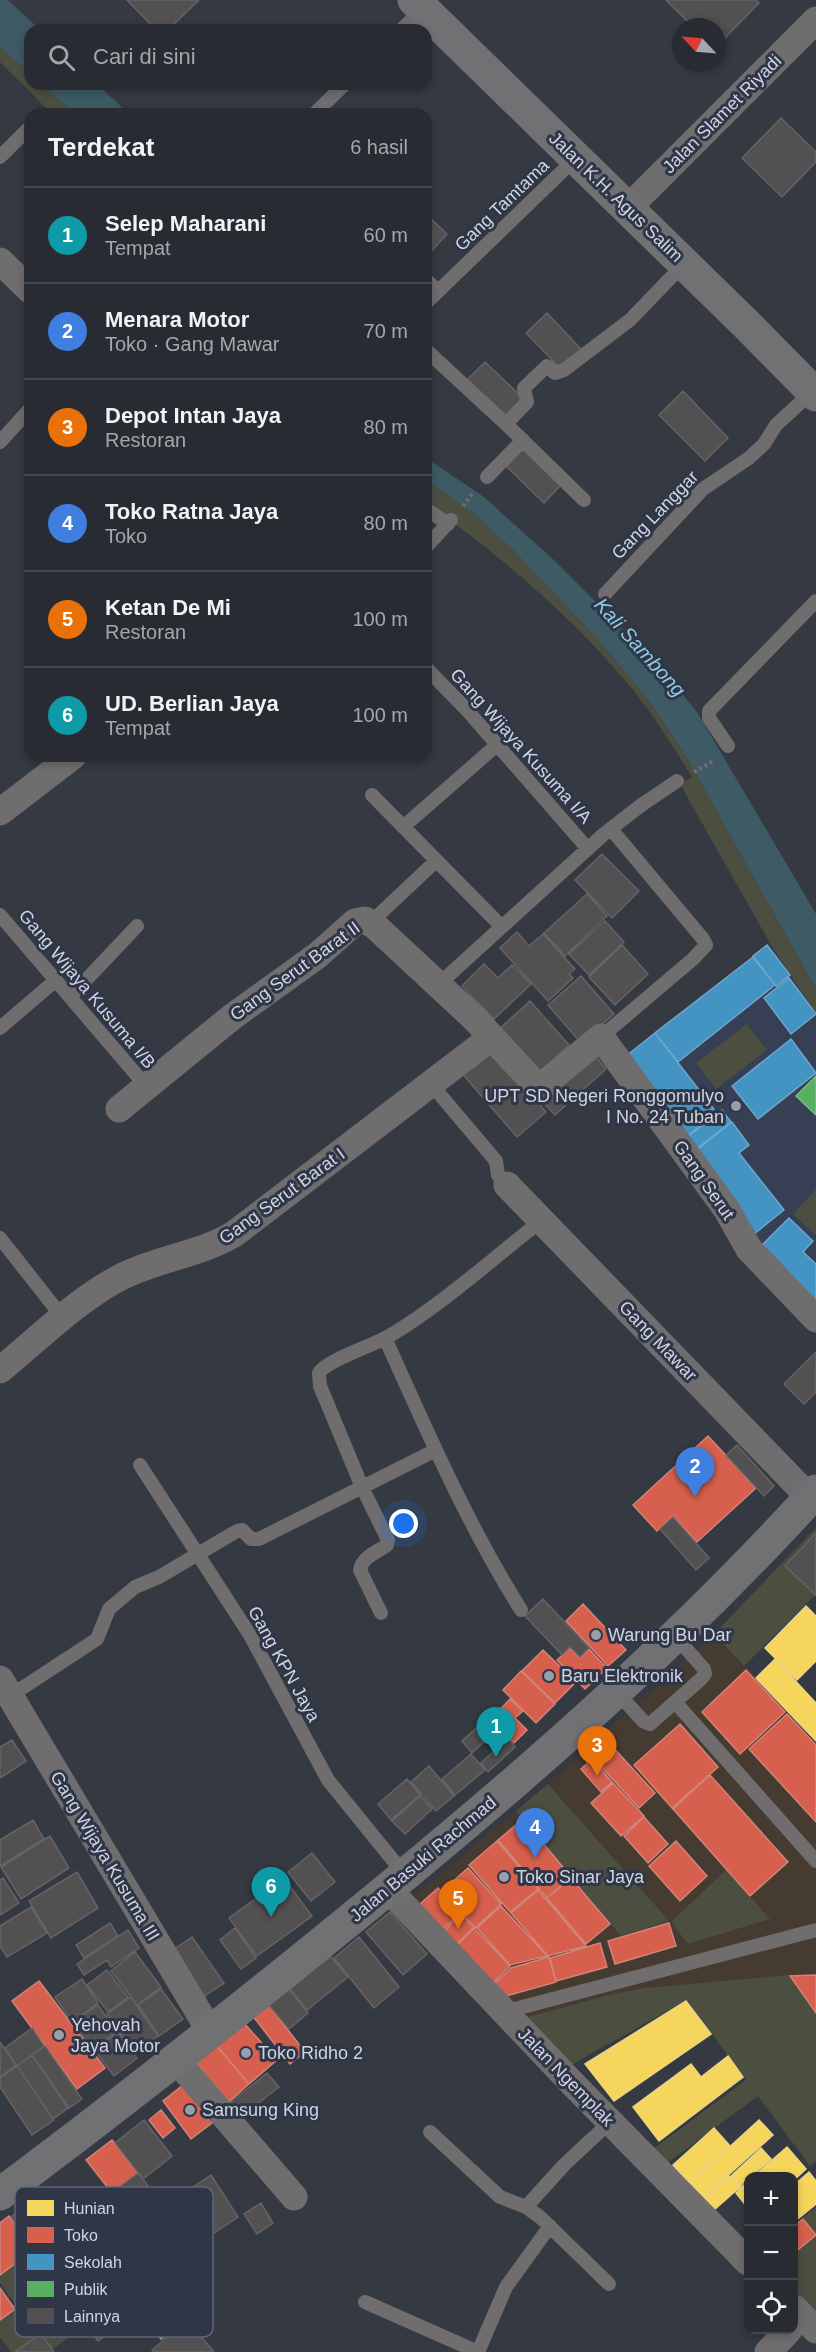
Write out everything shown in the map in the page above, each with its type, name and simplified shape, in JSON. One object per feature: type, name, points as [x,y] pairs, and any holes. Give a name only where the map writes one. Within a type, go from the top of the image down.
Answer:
[{"type":"main road","name":"Jalan K.H. Agus Salim","points":[[413,13],[425,24]]},
{"type":"main road","name":"Jalan K.H. Agus Salim","points":[[432,30],[576,158],[814,394]]},
{"type":"main road","name":"Jalan Basuki Rachmad","points":[[2,2189],[211,2033],[516,1782],[675,1636],[813,1495]]},
{"type":"street","name":"Jalan Slamet Riyadi","points":[[628,208],[816,20]]},
{"type":"street","points":[[0,261],[24,284]]},
{"type":"street","points":[[0,812],[65,762]]},
{"type":"street","name":"Gang Serut Barat II","points":[[119,1109],[232,1017],[318,955],[355,922],[362,920],[370,922],[439,984],[492,1037]]},
{"type":"street","points":[[492,1037],[539,1086],[601,1037]]},
{"type":"street","name":"Gang Serut Barat I","points":[[0,1370],[63,1318],[122,1276],[213,1246],[234,1234],[492,1037]]},
{"type":"street","name":"Gang Serut","points":[[601,1037],[727,1210],[749,1249],[816,1319]]},
{"type":"street","name":"Gang Mawar","points":[[507,1185],[813,1495]]},
{"type":"street","name":"Gang Wijaya Kusuma III","points":[[5,1688],[211,2033]]},
{"type":"street","name":"Jalan Ngemplak","points":[[396,1882],[503,2012],[744,2258]]},
{"type":"street","points":[[176,2060],[294,2197]]},
{"type":"street","points":[[768,2352],[799,2321]]},
{"type":"lane","points":[[320,108],[339,90]]},
{"type":"lane","points":[[0,157],[24,133]]},
{"type":"lane","name":"Gang Tamtama","points":[[432,297],[576,158]]},
{"type":"lane","points":[[506,424],[528,402],[524,388],[542,369],[547,366],[560,373],[642,309],[684,264]]},
{"type":"lane","points":[[432,286],[438,291]]},
{"type":"lane","points":[[432,356],[584,500]]},
{"type":"lane","name":"Gang Langgar","points":[[605,594],[703,489],[749,458],[764,444],[776,425],[814,394]]},
{"type":"lane","points":[[0,442],[24,416]]},
{"type":"lane","points":[[487,477],[523,440]]},
{"type":"lane","points":[[432,512],[449,522],[432,540]]},
{"type":"lane","points":[[728,746],[709,718],[709,711],[816,601]]},
{"type":"lane","name":"Gang Wijaya Kusuma I/A","points":[[432,674],[498,744],[588,849]]},
{"type":"lane","points":[[403,827],[498,744]]},
{"type":"lane","points":[[439,984],[611,829],[650,799],[677,782]]},
{"type":"lane","points":[[372,795],[502,927]]},
{"type":"lane","points":[[601,1037],[698,955],[706,945],[611,829]]},
{"type":"lane","points":[[370,922],[436,861]]},
{"type":"lane","name":"Gang Wijaya Kusuma I/B","points":[[0,915],[146,1086]]},
{"type":"lane","points":[[70,997],[137,926]]},
{"type":"lane","points":[[0,1028],[56,980]]},
{"type":"lane","points":[[431,1084],[496,1161],[498,1175],[507,1185]]},
{"type":"lane","points":[[381,1613],[360,1570],[363,1561],[387,1545],[388,1540],[362,1487],[318,1376],[325,1365],[385,1338],[432,1307],[541,1221]]},
{"type":"lane","points":[[0,1238],[63,1318]]},
{"type":"lane","points":[[385,1338],[436,1450],[494,1567],[522,1610]]},
{"type":"lane","points":[[5,1688],[97,1639],[109,1609],[135,1587],[159,1577],[240,1530],[252,1540],[259,1539],[436,1450]]},
{"type":"lane","name":"Gang KPN Jaya","points":[[140,1465],[250,1635],[285,1696],[328,1780],[396,1882]]},
{"type":"lane","points":[[616,1691],[648,1725],[701,1679],[705,1672],[675,1636]]},
{"type":"lane","points":[[675,1702],[816,1861]]},
{"type":"lane","points":[[503,2012],[816,1930]]},
{"type":"lane","points":[[526,2207],[564,2165],[610,2122]]},
{"type":"lane","points":[[430,2132],[500,2197],[526,2207],[550,2226],[609,2284]]},
{"type":"lane","points":[[364,2302],[478,2352],[506,2287],[550,2226]]},
{"type":"path","points":[[463,505],[476,490]]},
{"type":"path","points":[[690,774],[716,760]]},
{"type":"shaded area","name":"UPT SD Negeri Ronggomulyo I No. 24 Tuban","points":[[770,943],[816,1014],[816,1310],[756,1250],[620,1059]]},
{"type":"shaded area","points":[[714,1634],[816,1742],[816,2014],[788,1975],[694,1984],[571,2065],[411,1899],[516,1811],[621,1936],[668,1920],[548,1784]]},
{"type":"green space","points":[[0,47],[24,69],[24,86],[0,62]]},
{"type":"green space","points":[[28,90],[48,90],[68,108],[46,108]]},
{"type":"green space","points":[[432,484],[475,514],[514,551],[602,644],[649,701],[688,760],[816,989],[816,1014],[770,943],[680,784],[692,777],[649,711],[611,664],[536,589],[432,507]]},
{"type":"green space","points":[[747,1024],[767,1050],[716,1089],[696,1063]]},
{"type":"green space","points":[[816,1189],[816,1235],[793,1214]]},
{"type":"green space","points":[[816,1528],[816,1597],[814,1596],[744,1666],[714,1634]]},
{"type":"green space","points":[[548,1784],[669,1921],[621,1936],[516,1811]]},
{"type":"green space","points":[[726,1870],[770,1919],[688,1944],[671,1922]]},
{"type":"green space","points":[[788,1975],[816,2014],[816,2161],[810,2166],[758,2096],[667,2163],[653,2149],[746,2080],[687,2000],[571,2065],[524,2018],[613,1994],[646,1988]]},
{"type":"green space","points":[[816,2207],[816,2313],[798,2295],[798,2222]]},
{"type":"green space","points":[[15,2263],[15,2304],[0,2283],[0,2274]]},
{"type":"green space","points":[[15,2309],[15,2337],[36,2337],[16,2352],[11,2352],[0,2337],[0,2320]]},
{"type":"green space","points":[[44,2337],[69,2337],[53,2349]]},
{"type":"water","points":[[0,0],[8,0],[34,24],[24,24],[24,69],[0,47]]},
{"type":"water","points":[[48,90],[103,90],[123,108],[68,108]]},
{"type":"water","name":"Kali Sambong","points":[[432,462],[484,497],[555,561],[658,664],[697,712],[816,914],[816,989],[688,760],[649,701],[602,644],[514,551],[475,514],[432,484]]},
{"type":"building: Hunian","points":[[806,1606],[816,1616],[816,1661],[797,1680],[765,1648]]},
{"type":"building: Hunian","points":[[775,1659],[816,1703],[816,1741],[756,1678]]},
{"type":"building: Hunian","points":[[686,2001],[711,2034],[614,2101],[585,2064]]},
{"type":"building: Hunian","points":[[728,2056],[743,2077],[659,2141],[633,2107],[691,2064],[701,2077]]},
{"type":"building: Hunian","points":[[759,2120],[773,2135],[703,2198],[690,2183]]},
{"type":"building: Hunian","points":[[714,2128],[730,2146],[689,2183],[673,2165]]},
{"type":"building: Hunian","points":[[787,2147],[806,2169],[798,2176],[798,2172],[759,2172]]},
{"type":"building: Hunian","points":[[761,2148],[771,2159],[756,2172],[744,2172],[744,2182],[740,2187],[731,2176]]},
{"type":"building: Hunian","points":[[809,2172],[816,2181],[816,2204],[798,2219],[798,2182]]},
{"type":"building: Hunian","points":[[729,2176],[740,2187],[714,2210],[704,2199]]},
{"type":"building: Hunian","points":[[744,2185],[744,2203],[736,2193]]},
{"type":"building: Toko","points":[[708,1436],[756,1488],[697,1542],[673,1516],[657,1531],[633,1505]]},
{"type":"building: Toko","name":"Warung Bu Dar","points":[[583,1604],[626,1650],[608,1666],[566,1621]]},
{"type":"building: Toko","points":[[570,1648],[580,1658],[589,1649],[607,1668],[585,1689],[557,1660]]},
{"type":"building: Toko","name":"Baru Elektronik","points":[[543,1650],[576,1682],[555,1703],[522,1671]]},
{"type":"building: Toko","points":[[746,1670],[785,1712],[740,1754],[702,1712]]},
{"type":"building: Toko","points":[[521,1671],[555,1704],[536,1723],[503,1690]]},
{"type":"building: Toko","points":[[510,1699],[523,1711],[515,1718],[527,1730],[514,1743],[491,1719]]},
{"type":"building: Toko","points":[[787,1714],[816,1745],[816,1822],[749,1749]]},
{"type":"building: Toko","points":[[680,1724],[718,1767],[672,1808],[634,1765]]},
{"type":"building: Toko","points":[[610,1744],[655,1793],[639,1808],[594,1759]]},
{"type":"building: Toko","points":[[592,1759],[612,1782],[601,1792],[581,1769]]},
{"type":"building: Toko","points":[[710,1775],[788,1862],[750,1896],[673,1809]]},
{"type":"building: Toko","points":[[613,1783],[644,1816],[621,1836],[591,1803]]},
{"type":"building: Toko","points":[[644,1817],[668,1844],[648,1863],[624,1836]]},
{"type":"building: Toko","points":[[523,1819],[571,1877],[547,1898],[498,1840]]},
{"type":"building: Toko","name":"Toko Sinar Jaya","points":[[497,1841],[538,1889],[510,1912],[469,1865]]},
{"type":"building: Toko","points":[[676,1841],[707,1876],[680,1901],[649,1866]]},
{"type":"building: Toko","points":[[468,1868],[501,1904],[475,1928],[442,1891]]},
{"type":"building: Toko","points":[[571,1878],[610,1924],[586,1944],[547,1898]]},
{"type":"building: Toko","points":[[438,1888],[461,1913],[442,1930],[419,1905]]},
{"type":"building: Toko","points":[[538,1890],[586,1946],[548,1956],[511,1913]]},
{"type":"building: Toko","points":[[501,1906],[547,1956],[510,1965],[477,1928]]},
{"type":"building: Toko","points":[[461,1914],[474,1927],[456,1945],[443,1932]]},
{"type":"building: Toko","points":[[669,1923],[676,1946],[615,1964],[608,1941]]},
{"type":"building: Toko","points":[[474,1928],[510,1966],[493,1983],[457,1945]]},
{"type":"building: Toko","points":[[600,1943],[607,1967],[556,1981],[550,1958]]},
{"type":"building: Toko","points":[[549,1957],[556,1982],[506,1996],[494,1984],[511,1968]]},
{"type":"building: Toko","points":[[816,1975],[816,2013],[790,1976]]},
{"type":"building: Toko","name":"Yehovah Jaya Motor","points":[[39,1981],[105,2068],[77,2089],[12,2001]]},
{"type":"building: Toko","points":[[267,2003],[305,2052],[290,2064],[252,2015]]},
{"type":"building: Toko","name":"Toko Ridho 2","points":[[243,2022],[277,2060],[249,2084],[216,2045]]},
{"type":"building: Toko","points":[[216,2045],[249,2084],[229,2102],[196,2063]]},
{"type":"building: Toko","name":"Samsung King","points":[[188,2081],[217,2119],[191,2139],[163,2101]]},
{"type":"building: Toko","points":[[161,2110],[175,2128],[163,2138],[149,2120]]},
{"type":"building: Toko","points":[[112,2140],[138,2173],[120,2187],[107,2187],[86,2160]]},
{"type":"building: Toko","points":[[9,2216],[15,2224],[15,2264],[0,2275],[0,2223]]},
{"type":"building: Toko","points":[[803,2219],[816,2235],[798,2250],[798,2226],[798,2223]]},
{"type":"building: Toko","points":[[0,2288],[15,2309],[0,2320]]},
{"type":"building: Sekolah","points":[[767,945],[790,975],[776,986],[753,956]]},
{"type":"building: Sekolah","points":[[753,957],[775,985],[678,1062],[655,1033]]},
{"type":"building: Sekolah","points":[[789,978],[816,1014],[791,1034],[764,998]]},
{"type":"building: Sekolah","points":[[655,1033],[717,1113],[683,1139],[621,1060]]},
{"type":"building: Sekolah","points":[[791,1039],[816,1073],[758,1119],[732,1086]]},
{"type":"building: Sekolah","points":[[722,1110],[731,1122],[691,1153],[682,1141]]},
{"type":"building: Sekolah","points":[[732,1122],[749,1145],[739,1153],[784,1210],[754,1234],[692,1154]]},
{"type":"building: Sekolah","points":[[789,1218],[813,1241],[803,1252],[816,1264],[816,1307],[757,1250]]},
{"type":"building: Publik","points":[[816,1076],[816,1115],[796,1096]]},
{"type":"building: Lainnya","points":[[127,0],[199,0],[174,24],[150,24]]},
{"type":"building: Lainnya","points":[[666,0],[756,0],[759,3],[726,37],[726,18],[684,18]]},
{"type":"building: Lainnya","points":[[781,118],[816,152],[816,162],[782,197],[742,158]]},
{"type":"building: Lainnya","points":[[432,220],[447,234],[432,250]]},
{"type":"building: Lainnya","points":[[547,313],[581,349],[561,369],[526,333]]},
{"type":"building: Lainnya","points":[[485,362],[524,399],[506,417],[467,380]]},
{"type":"building: Lainnya","points":[[683,391],[728,438],[705,461],[659,415]]},
{"type":"building: Lainnya","points":[[523,444],[563,483],[544,503],[504,464]]},
{"type":"building: Lainnya","points":[[602,854],[639,891],[612,918],[575,880]]},
{"type":"building: Lainnya","points":[[587,894],[607,916],[565,956],[544,933]]},
{"type":"building: Lainnya","points":[[605,921],[624,942],[589,975],[569,954]]},
{"type":"building: Lainnya","points":[[517,932],[529,946],[543,934],[575,969],[569,974],[573,978],[548,1001],[500,948]]},
{"type":"building: Lainnya","points":[[622,945],[648,974],[615,1005],[589,977]]},
{"type":"building: Lainnya","points":[[484,964],[498,978],[512,965],[531,984],[494,1019],[462,986]]},
{"type":"building: Lainnya","points":[[581,976],[614,1014],[581,1043],[548,1005]]},
{"type":"building: Lainnya","points":[[530,1001],[569,1045],[537,1075],[497,1031]]},
{"type":"building: Lainnya","points":[[489,1046],[546,1112],[517,1137],[460,1071]]},
{"type":"building: Lainnya","points":[[592,1052],[606,1069],[555,1115],[540,1099]]},
{"type":"building: Lainnya","points":[[816,1352],[816,1392],[804,1404],[784,1384]]},
{"type":"building: Lainnya","points":[[737,1445],[774,1486],[764,1496],[726,1455]]},
{"type":"building: Lainnya","points":[[673,1517],[709,1558],[696,1570],[660,1529]]},
{"type":"building: Lainnya","points":[[816,1533],[816,1595],[785,1566]]},
{"type":"building: Lainnya","points":[[543,1599],[589,1648],[580,1657],[570,1647],[562,1655],[525,1616]]},
{"type":"building: Lainnya","points":[[487,1718],[498,1729],[472,1753],[462,1741]]},
{"type":"building: Lainnya","points":[[500,1729],[515,1747],[488,1772],[481,1763],[495,1750],[487,1741]]},
{"type":"building: Lainnya","points":[[12,1740],[26,1761],[0,1778],[0,1747]]},
{"type":"building: Lainnya","points":[[471,1754],[485,1770],[455,1795],[442,1779]]},
{"type":"building: Lainnya","points":[[429,1766],[454,1796],[436,1811],[411,1782]]},
{"type":"building: Lainnya","points":[[407,1779],[420,1795],[391,1820],[378,1804]]},
{"type":"building: Lainnya","points":[[420,1796],[432,1809],[405,1834],[392,1821]]},
{"type":"building: Lainnya","points":[[33,1820],[44,1839],[0,1866],[0,1840]]},
{"type":"building: Lainnya","points":[[50,1836],[69,1868],[21,1899],[1,1867]]},
{"type":"building: Lainnya","points":[[312,1853],[335,1882],[311,1901],[288,1872]]},
{"type":"building: Lainnya","points":[[77,1872],[98,1908],[51,1938],[29,1901]]},
{"type":"building: Lainnya","points":[[3,1878],[19,1903],[0,1915],[0,1880]]},
{"type":"building: Lainnya","points":[[284,1878],[312,1916],[257,1956],[229,1918]]},
{"type":"building: Lainnya","points":[[31,1907],[47,1933],[7,1957],[0,1946],[0,1926]]},
{"type":"building: Lainnya","points":[[390,1912],[427,1954],[403,1975],[366,1932]]},
{"type":"building: Lainnya","points":[[110,1923],[118,1936],[84,1958],[76,1945]]},
{"type":"building: Lainnya","points":[[235,1928],[256,1958],[241,1969],[220,1940]]},
{"type":"building: Lainnya","points":[[128,1930],[139,1948],[111,1967],[107,1960],[84,1975],[77,1964]]},
{"type":"building: Lainnya","points":[[192,1937],[224,1983],[199,2000],[167,1954]]},
{"type":"building: Lainnya","points":[[359,1937],[399,1987],[374,2008],[334,1958]]},
{"type":"building: Lainnya","points":[[135,1952],[161,1987],[137,2005],[111,1971]]},
{"type":"building: Lainnya","points":[[330,1956],[348,1977],[307,2010],[290,1989]]},
{"type":"building: Lainnya","points":[[107,1970],[128,1997],[108,2012],[87,1985]]},
{"type":"building: Lainnya","points":[[82,1979],[98,2003],[72,2022],[55,1997]]},
{"type":"building: Lainnya","points":[[288,1988],[308,2013],[289,2029],[268,2004]]},
{"type":"building: Lainnya","points":[[161,1989],[183,2019],[159,2036],[138,2005]]},
{"type":"building: Lainnya","points":[[131,1997],[158,2036],[135,2053],[107,2014]]},
{"type":"building: Lainnya","points":[[98,2005],[117,2032],[92,2049],[73,2022]]},
{"type":"building: Lainnya","points":[[32,2028],[44,2046],[17,2066],[5,2048]]},
{"type":"building: Lainnya","points":[[118,2032],[137,2058],[114,2076],[94,2050]]},
{"type":"building: Lainnya","points":[[0,2042],[16,2065],[0,2077]]},
{"type":"building: Lainnya","points":[[45,2046],[82,2099],[69,2108],[32,2055]]},
{"type":"building: Lainnya","points":[[32,2055],[68,2108],[53,2119],[17,2066]]},
{"type":"building: Lainnya","points":[[17,2066],[54,2120],[32,2135],[0,2087],[0,2078]]},
{"type":"building: Lainnya","points":[[267,2073],[279,2087],[242,2116],[231,2102]]},
{"type":"building: Lainnya","points":[[144,2120],[172,2156],[143,2179],[115,2143]]},
{"type":"building: Lainnya","points":[[138,2173],[149,2187],[120,2187]]},
{"type":"building: Lainnya","points":[[211,2175],[238,2217],[214,2233],[213,2187],[193,2187]]},
{"type":"building: Lainnya","points":[[261,2203],[273,2223],[257,2234],[244,2214]]},
{"type":"building: Lainnya","points":[[36,2337],[44,2337],[54,2352],[15,2352]]},
{"type":"building: Lainnya","points":[[167,2337],[201,2337],[214,2352],[154,2352],[152,2350]]},
{"type":"place","name":"UPT SD Negeri Ronggomulyo I No. 24 Tuban","points":[[736,1106]]},
{"type":"place","name":"Menara Motor","points":[[695,1497]]},
{"type":"place","name":"Warung Bu Dar","points":[[596,1635]]},
{"type":"place","name":"Baru Elektronik","points":[[549,1676]]},
{"type":"place","name":"Selep Maharani","points":[[496,1757]]},
{"type":"place","name":"Depot Intan Jaya","points":[[597,1776]]},
{"type":"place","name":"Toko Ratna Jaya","points":[[535,1858]]},
{"type":"place","name":"Toko Sinar Jaya","points":[[504,1877]]},
{"type":"place","name":"UD. Berlian Jaya","points":[[271,1917]]},
{"type":"place","name":"Ketan De Mi","points":[[458,1929]]},
{"type":"place","name":"Yehovah Jaya Motor","points":[[59,2035]]},
{"type":"place","name":"Toko Ridho 2","points":[[246,2053]]},
{"type":"place","name":"Samsung King","points":[[190,2110]]}]
